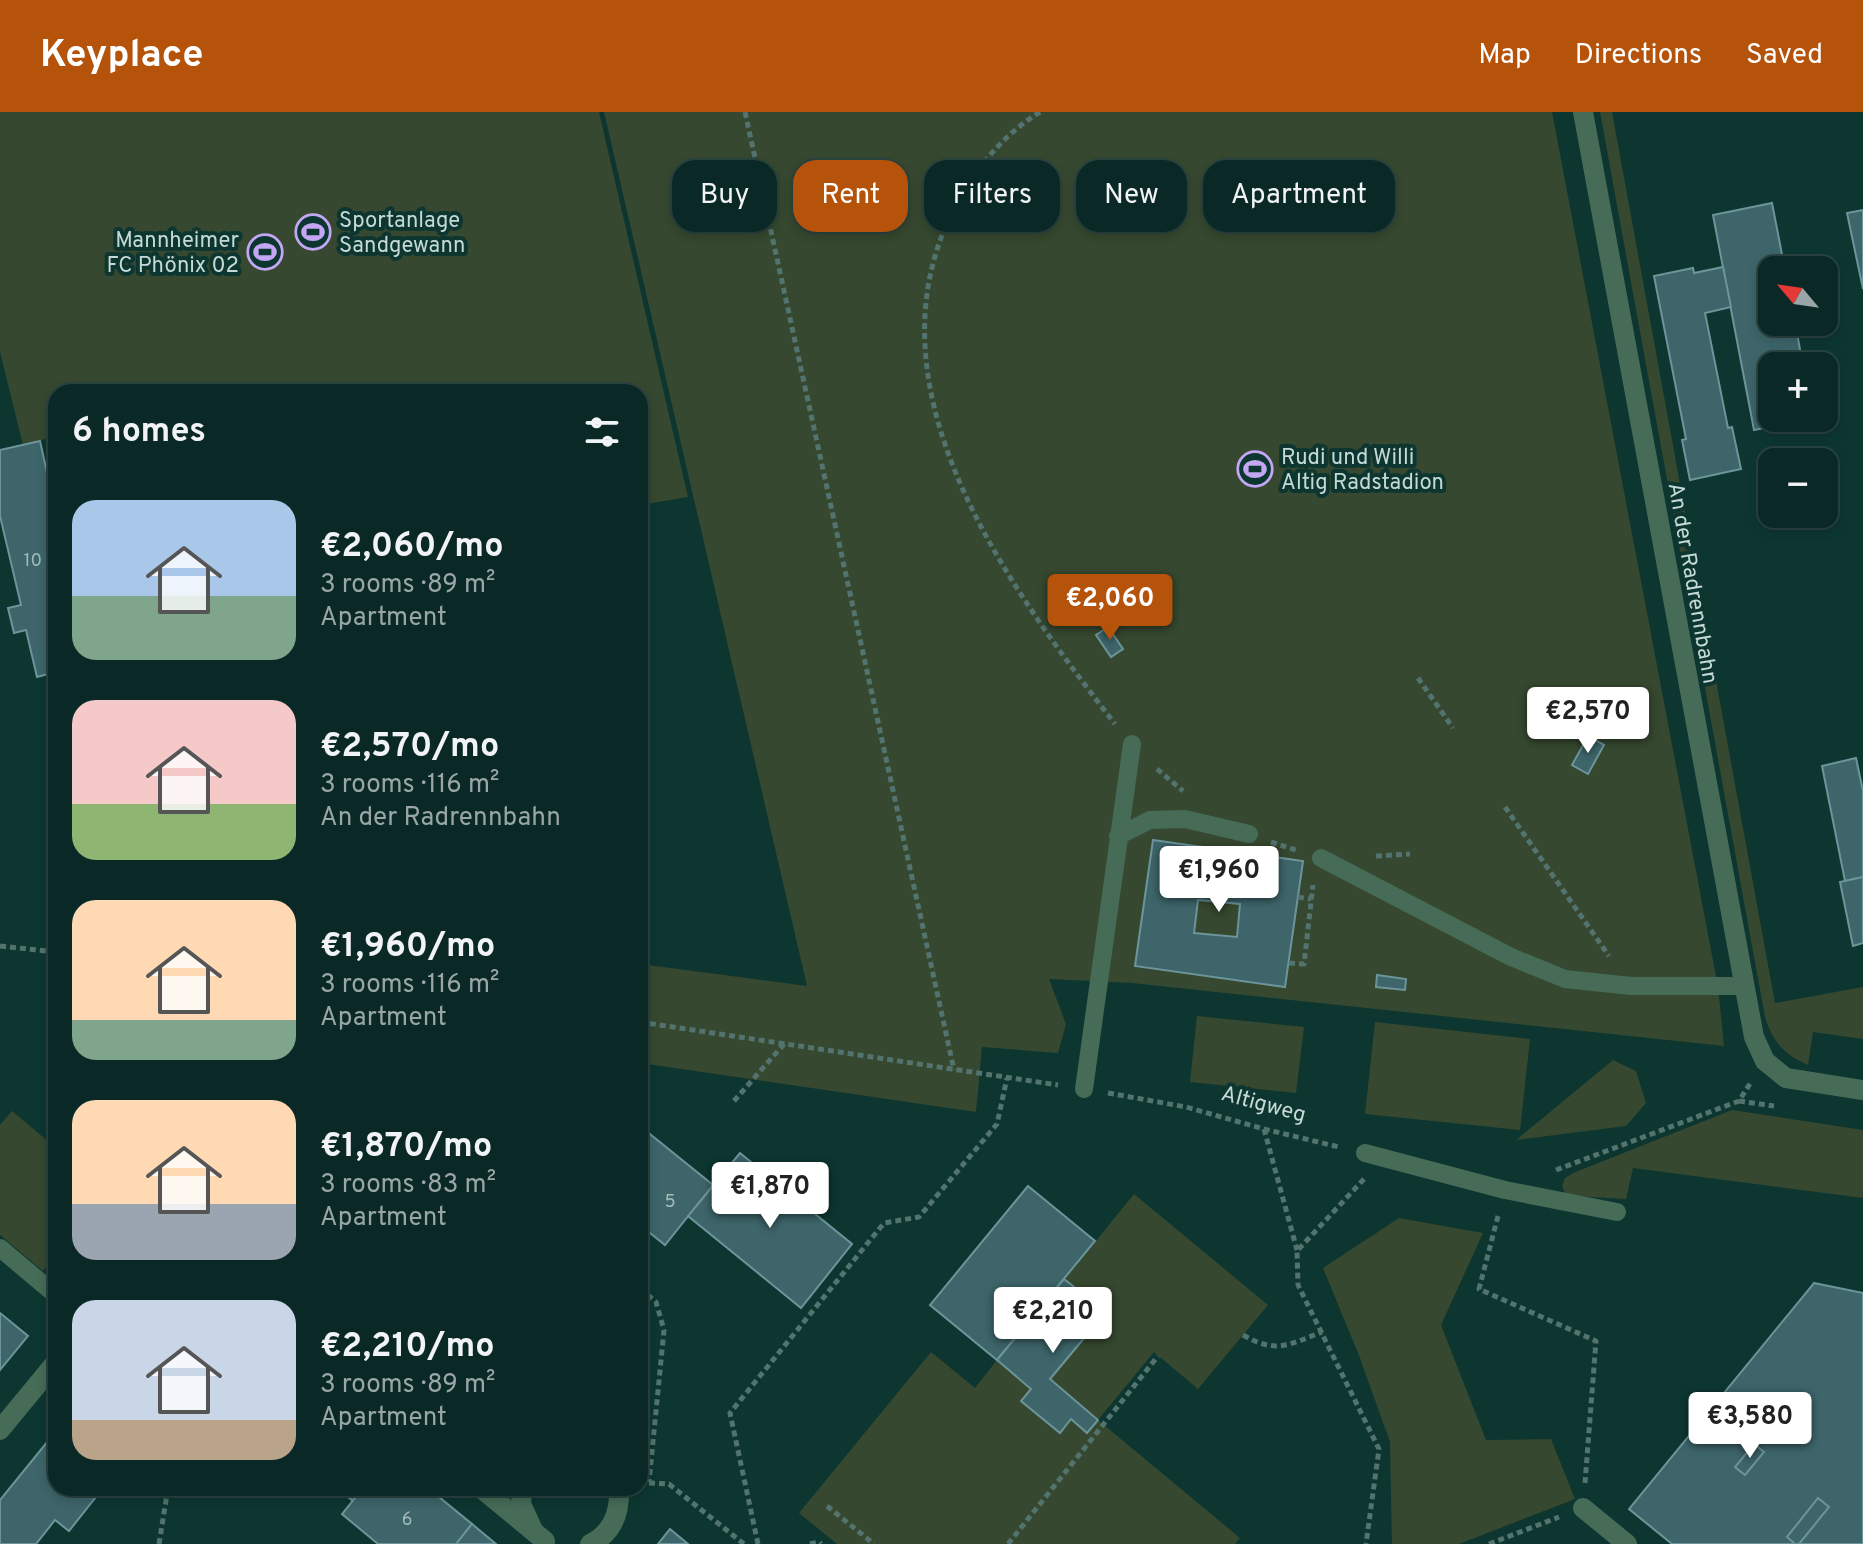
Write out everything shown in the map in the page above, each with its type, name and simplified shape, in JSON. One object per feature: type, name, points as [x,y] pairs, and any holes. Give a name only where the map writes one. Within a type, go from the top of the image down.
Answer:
[{"type":"street","name":"An der Radrennbahn","points":[[1583,112],[1754,1037],[1765,1061],[1786,1078],[1863,1090]]},
{"type":"street","points":[[0,1430],[48,1372]]},
{"type":"street","points":[[491,1496],[550,1542]]},
{"type":"street","points":[[522,1496],[521,1504],[531,1527],[550,1542]]},
{"type":"street","points":[[590,1544],[599,1540],[611,1527],[619,1506],[619,1496]]},
{"type":"street","points":[[1583,1508],[1627,1544]]},
{"type":"lane","points":[[1084,1089],[1132,744]]},
{"type":"lane","points":[[1118,836],[1150,820],[1185,819],[1249,834]]},
{"type":"lane","points":[[1318,864],[1511,957],[1565,979],[1631,986],[1744,986]]},
{"type":"lane","points":[[1365,1153],[1505,1190],[1617,1212]]},
{"type":"lane","points":[[0,1248],[48,1288]]},
{"type":"path","points":[[745,112],[954,1070]]},
{"type":"path","points":[[1040,112],[1004,140],[966,186],[945,225],[932,267],[924,315],[926,367],[939,427],[965,497],[1013,581],[1062,655],[1132,744]]},
{"type":"path","points":[[1418,678],[1453,728]]},
{"type":"path","points":[[1505,807],[1631,986]]},
{"type":"path","points":[[1289,963],[1304,964],[1318,864]]},
{"type":"path","points":[[1298,897],[1311,899]]},
{"type":"path","points":[[0,946],[48,951]]},
{"type":"path","name":"Altigweg","points":[[648,1023],[1186,1107],[1365,1153]]},
{"type":"path","points":[[734,1101],[785,1043]]},
{"type":"path","points":[[758,1544],[730,1413],[884,1223],[919,1217],[997,1124],[1007,1078]]},
{"type":"path","points":[[1549,1173],[1739,1101]]},
{"type":"path","points":[[1264,1129],[1297,1251],[1298,1285],[1379,1449],[1366,1544]]},
{"type":"path","points":[[1297,1251],[1385,1157]]},
{"type":"path","points":[[1489,1544],[1583,1508],[1596,1341],[1479,1289],[1505,1190]]},
{"type":"path","points":[[648,1295],[656,1302],[664,1330],[649,1483],[669,1484],[744,1544]]},
{"type":"path","points":[[1243,1335],[1263,1346],[1288,1345],[1322,1332]]},
{"type":"path","points":[[1008,1544],[1158,1356]]},
{"type":"path","points":[[159,1544],[167,1496]]},
{"type":"path","points":[[827,1506],[874,1544]]},
{"type":"path","points":[[810,1544],[821,1544]]},
{"type":"green space","name":"Mannheimer FC Phönix 02","points":[[0,112],[599,112],[688,497],[648,504],[648,384],[48,384],[48,438],[23,445],[0,352]]},
{"type":"green space","points":[[604,112],[1552,112],[1718,987],[1724,1046],[1132,983],[1049,979],[1066,1024],[1058,1053],[982,1047],[976,1112],[648,1064],[648,965],[807,986]]},
{"type":"green space","points":[[1600,112],[1612,112],[1775,1003],[1863,987],[1863,1039],[1813,1032],[1808,1065],[1780,1047],[1765,1017]]},
{"type":"green space","points":[[1197,1016],[1304,1027],[1296,1093],[1190,1082]]},
{"type":"green space","points":[[1375,1022],[1530,1039],[1520,1130],[1365,1114]]},
{"type":"green space","points":[[1613,1060],[1636,1071],[1646,1103],[1626,1126],[1516,1140]]},
{"type":"green space","points":[[1732,1110],[1863,1130],[1863,1198],[1633,1168],[1626,1199],[1565,1193],[1562,1186],[1565,1178],[1573,1173]]},
{"type":"green space","points":[[12,1111],[48,1141],[48,1265],[43,1271],[0,1235],[0,1125]]},
{"type":"green space","points":[[1134,1194],[1268,1305],[1198,1389],[1154,1352],[1098,1420],[1240,1538],[1235,1544],[837,1544],[799,1513],[931,1352],[975,1388],[997,1360],[1031,1389],[1021,1401],[1059,1432],[1071,1419],[1088,1432],[1097,1420],[1050,1379],[1105,1312],[1065,1279]]},
{"type":"green space","points":[[1399,1218],[1483,1233],[1441,1325],[1486,1440],[1551,1439],[1575,1499],[1459,1544],[1392,1544],[1390,1442],[1323,1268]]},
{"type":"building","points":[[1772,203],[1782,256],[1758,256],[1758,336],[1798,336],[1800,352],[1758,352],[1758,429],[1754,430],[1713,215]]},
{"type":"building","points":[[1863,210],[1863,289],[1847,213]]},
{"type":"building","points":[[1723,267],[1731,307],[1705,313],[1728,428],[1732,427],[1741,469],[1690,480],[1682,440],[1686,439],[1654,276],[1693,268],[1694,273]]},
{"type":"building","points":[[40,441],[48,477],[48,674],[37,677],[26,630],[14,633],[8,608],[21,605],[0,516],[0,450]]},
{"type":"building","points":[[1108,627],[1123,649],[1111,657],[1096,635]]},
{"type":"building","points":[[1588,736],[1604,745],[1588,774],[1572,765]]},
{"type":"building","points":[[1856,758],[1863,791],[1863,877],[1845,881],[1822,766]]},
{"type":"building","points":[[1153,840],[1303,861],[1285,987],[1135,966]],"holes":[[[1198,900],[1240,904],[1237,937],[1194,933]]]},
{"type":"building","points":[[1863,877],[1863,943],[1853,946],[1840,882]]},
{"type":"building","points":[[1377,975],[1406,979],[1405,990],[1376,987]]},
{"type":"building","points":[[648,1132],[713,1185],[665,1245],[648,1231]]},
{"type":"building","points":[[740,1153],[852,1244],[801,1308],[688,1216]]},
{"type":"building","points":[[1028,1186],[1095,1241],[997,1360],[930,1305]]},
{"type":"building","points":[[1064,1279],[1106,1312],[1050,1379],[1098,1420],[1087,1433],[1071,1419],[1060,1433],[1021,1401],[1031,1389],[997,1360]]},
{"type":"building","points":[[1814,1283],[1863,1293],[1863,1544],[1672,1544],[1629,1509]]},
{"type":"building","points":[[0,1313],[28,1336],[0,1370]]},
{"type":"building","points":[[48,1441],[48,1496],[97,1496],[69,1531],[55,1520],[36,1544],[0,1544],[0,1500]]},
{"type":"building","points":[[1754,1444],[1764,1452],[1745,1475],[1735,1467]]},
{"type":"building","points":[[357,1496],[438,1496],[472,1524],[456,1544],[378,1544],[342,1514]]},
{"type":"building","points":[[1818,1498],[1829,1507],[1799,1544],[1795,1544],[1787,1537]]},
{"type":"building","points":[[472,1524],[496,1544],[456,1544]]},
{"type":"building","points":[[670,1529],[688,1544],[658,1544]]},
{"type":"place","name":"Sportanlage Sandgewann","points":[[313,232]]},
{"type":"place","name":"Mannheimer FC Phönix 02","points":[[265,252]]},
{"type":"place","name":"Rudi und Willi Altig Radstadion","points":[[1255,469]]}]
